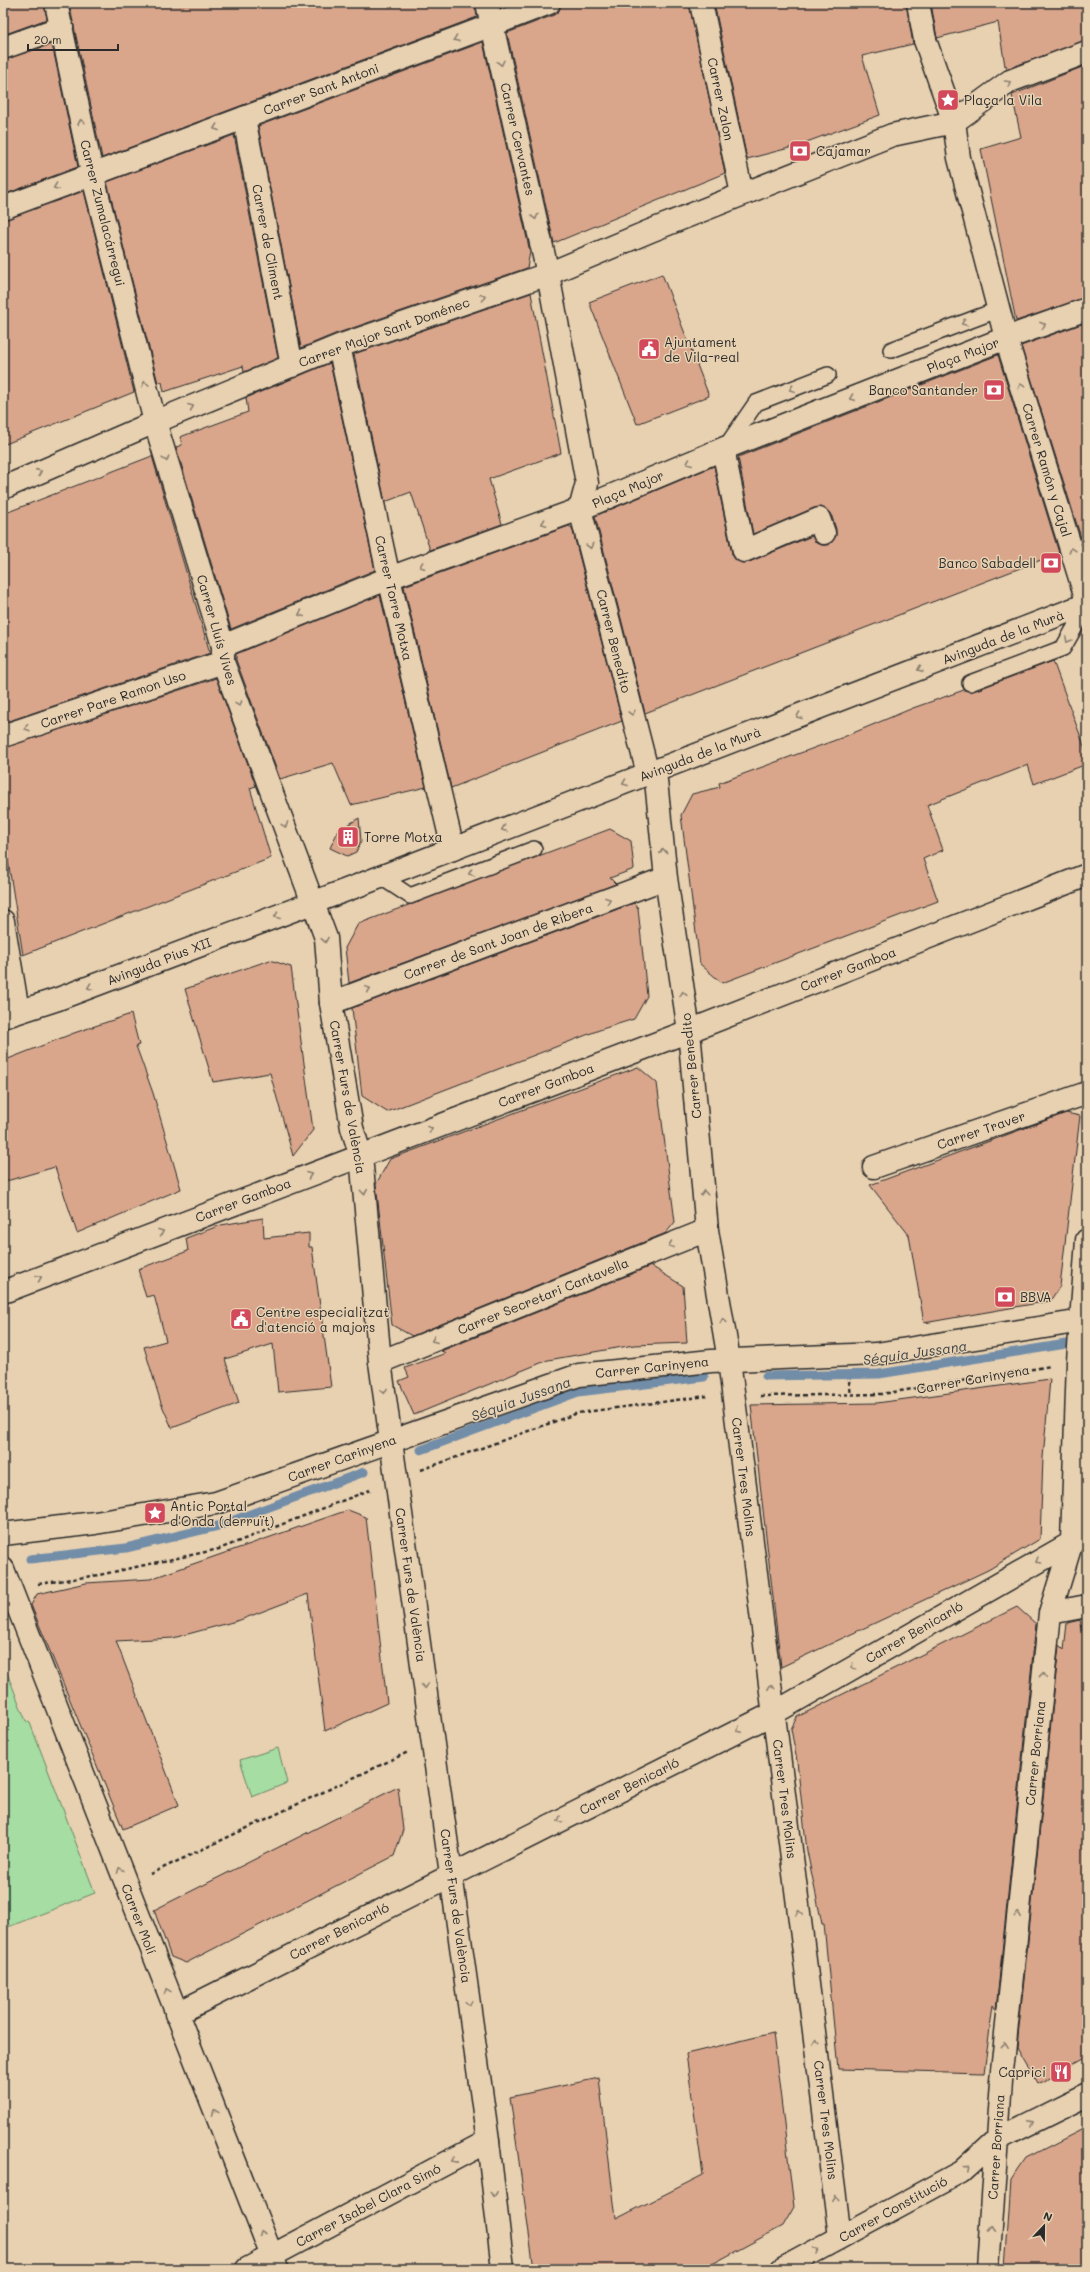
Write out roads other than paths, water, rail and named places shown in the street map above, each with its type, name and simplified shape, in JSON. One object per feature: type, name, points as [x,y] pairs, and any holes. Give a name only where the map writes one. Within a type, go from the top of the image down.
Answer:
[{"type":"street","name":"Carrer Zumalacárregui","points":[[56,3],[92,173],[155,422]]},
{"type":"street","name":"Carrer Cervantes","points":[[488,3],[548,274]]},
{"type":"street","name":"Carrer Sant Antoni","points":[[3,208],[92,173],[244,118],[549,3]]},
{"type":"street","name":"Carrer Zalon","points":[[701,3],[742,194]]},
{"type":"street","name":"Plaça Major","points":[[580,508],[725,448],[1006,338],[1000,309],[959,158],[954,122],[925,40],[918,3]]},
{"type":"street","points":[[3,48],[62,27]]},
{"type":"street","points":[[548,274],[742,194],[892,135],[954,122],[1010,82],[1087,52]]},
{"type":"street","name":"Carrer de Climent","points":[[244,118],[292,366]]},
{"type":"street","name":"Plaça Major","points":[[548,274],[587,484],[580,508]]},
{"type":"street","name":"Carrer Major Sant Doménec","points":[[3,488],[155,422],[339,346],[548,274]]},
{"type":"street","points":[[1006,338],[1087,309]]},
{"type":"street","name":"Carrer Ramón y Cajal","points":[[1006,338],[1087,601]]},
{"type":"street","name":"Carrer Torre Motxa","points":[[339,346],[389,578],[453,849]]},
{"type":"street","name":"Carrer Lluís Vives","points":[[155,422],[223,654],[313,903]]},
{"type":"street","points":[[725,448],[725,459],[744,551],[819,519],[824,533]]},
{"type":"street","name":"Carrer Pare Ramon Uso","points":[[3,736],[223,654],[389,578],[580,508]]},
{"type":"street","name":"Carrer Benedito","points":[[580,508],[651,773],[689,1031],[707,1230],[729,1360]]},
{"type":"street","name":"Avinguda de la Murà","points":[[313,903],[1087,605]]},
{"type":"street","name":"Carrer Gamboa","points":[[3,1292],[689,1031],[1087,875]]},
{"type":"street","name":"Carrer de Sant Joan de Ribera","points":[[331,1003],[666,878]]},
{"type":"street","name":"Carrer Furs de València","points":[[313,903],[326,938],[331,1003],[352,1128],[361,1156],[380,1362],[488,2141],[503,2269]]},
{"type":"street","name":"Avinguda Pius XII","points":[[10,1014],[58,999],[313,903]]},
{"type":"street","points":[[3,921],[10,1014]]},
{"type":"street","name":"Carrer Traver","points":[[874,1167],[1087,1093]]},
{"type":"street","name":"Carrer Secretari Cantavella","points":[[380,1362],[707,1230]]},
{"type":"street","name":"Carrer Borriana","points":[[988,2269],[1000,2081],[1050,1613],[1080,1539],[1078,1361],[1087,1240]]},
{"type":"street","name":"Carrer Carinyena","points":[[3,1534],[95,1523],[216,1503],[579,1374],[729,1360],[876,1354],[1082,1321]]},
{"type":"street","name":"Carrer Tres Molins","points":[[729,1360],[840,2237]]},
{"type":"street","name":"Carrer Benicarló","points":[[176,2014],[774,1712],[1080,1539]]},
{"type":"street","name":"Carrer Molí","points":[[7,1579],[274,2263]]},
{"type":"street","points":[[1050,1613],[1087,1606]]},
{"type":"street","name":"Carrer Constitució","points":[[782,2269],[961,2172],[996,2140],[1087,2095]]},
{"type":"street","name":"Carrer Isabel Clara Simó","points":[[247,2269],[274,2263],[488,2141]]},
{"type":"lane","points":[[891,350],[1000,309]]},
{"type":"lane","points":[[725,448],[756,403],[828,375]]},
{"type":"lane","points":[[970,683],[1063,648],[1087,605]]},
{"type":"lane","points":[[381,877],[410,896],[534,849]]},
{"type":"waterway","name":"Séquia Jussana","points":[[766,1376],[879,1374],[1066,1344]]},
{"type":"waterway","name":"Séquia Jussana","points":[[421,1450],[578,1392],[704,1377]]},
{"type":"waterway","name":"Séquia Jussana","points":[[30,1559],[126,1548],[218,1526],[364,1472]]},
{"type":"place","name":"Plaça la Vila","points":[[948,100]]},
{"type":"place","name":"Cajamar","points":[[800,151]]},
{"type":"place","name":"Ajuntament de Vila-real","points":[[649,349]]},
{"type":"place","name":"Banco Santander","points":[[994,390]]},
{"type":"place","name":"Banco Sabadell","points":[[1051,563]]},
{"type":"place","name":"Torre Motxa","points":[[348,837]]},
{"type":"place","name":"BBVA","points":[[1005,1297]]},
{"type":"place","name":"Centre especialitzat d'atenció a majors","points":[[241,1319]]},
{"type":"place","name":"Antic Portal d'Onda (derruït)","points":[[155,1513]]},
{"type":"place","name":"Caprici","points":[[1061,2072]]}]
